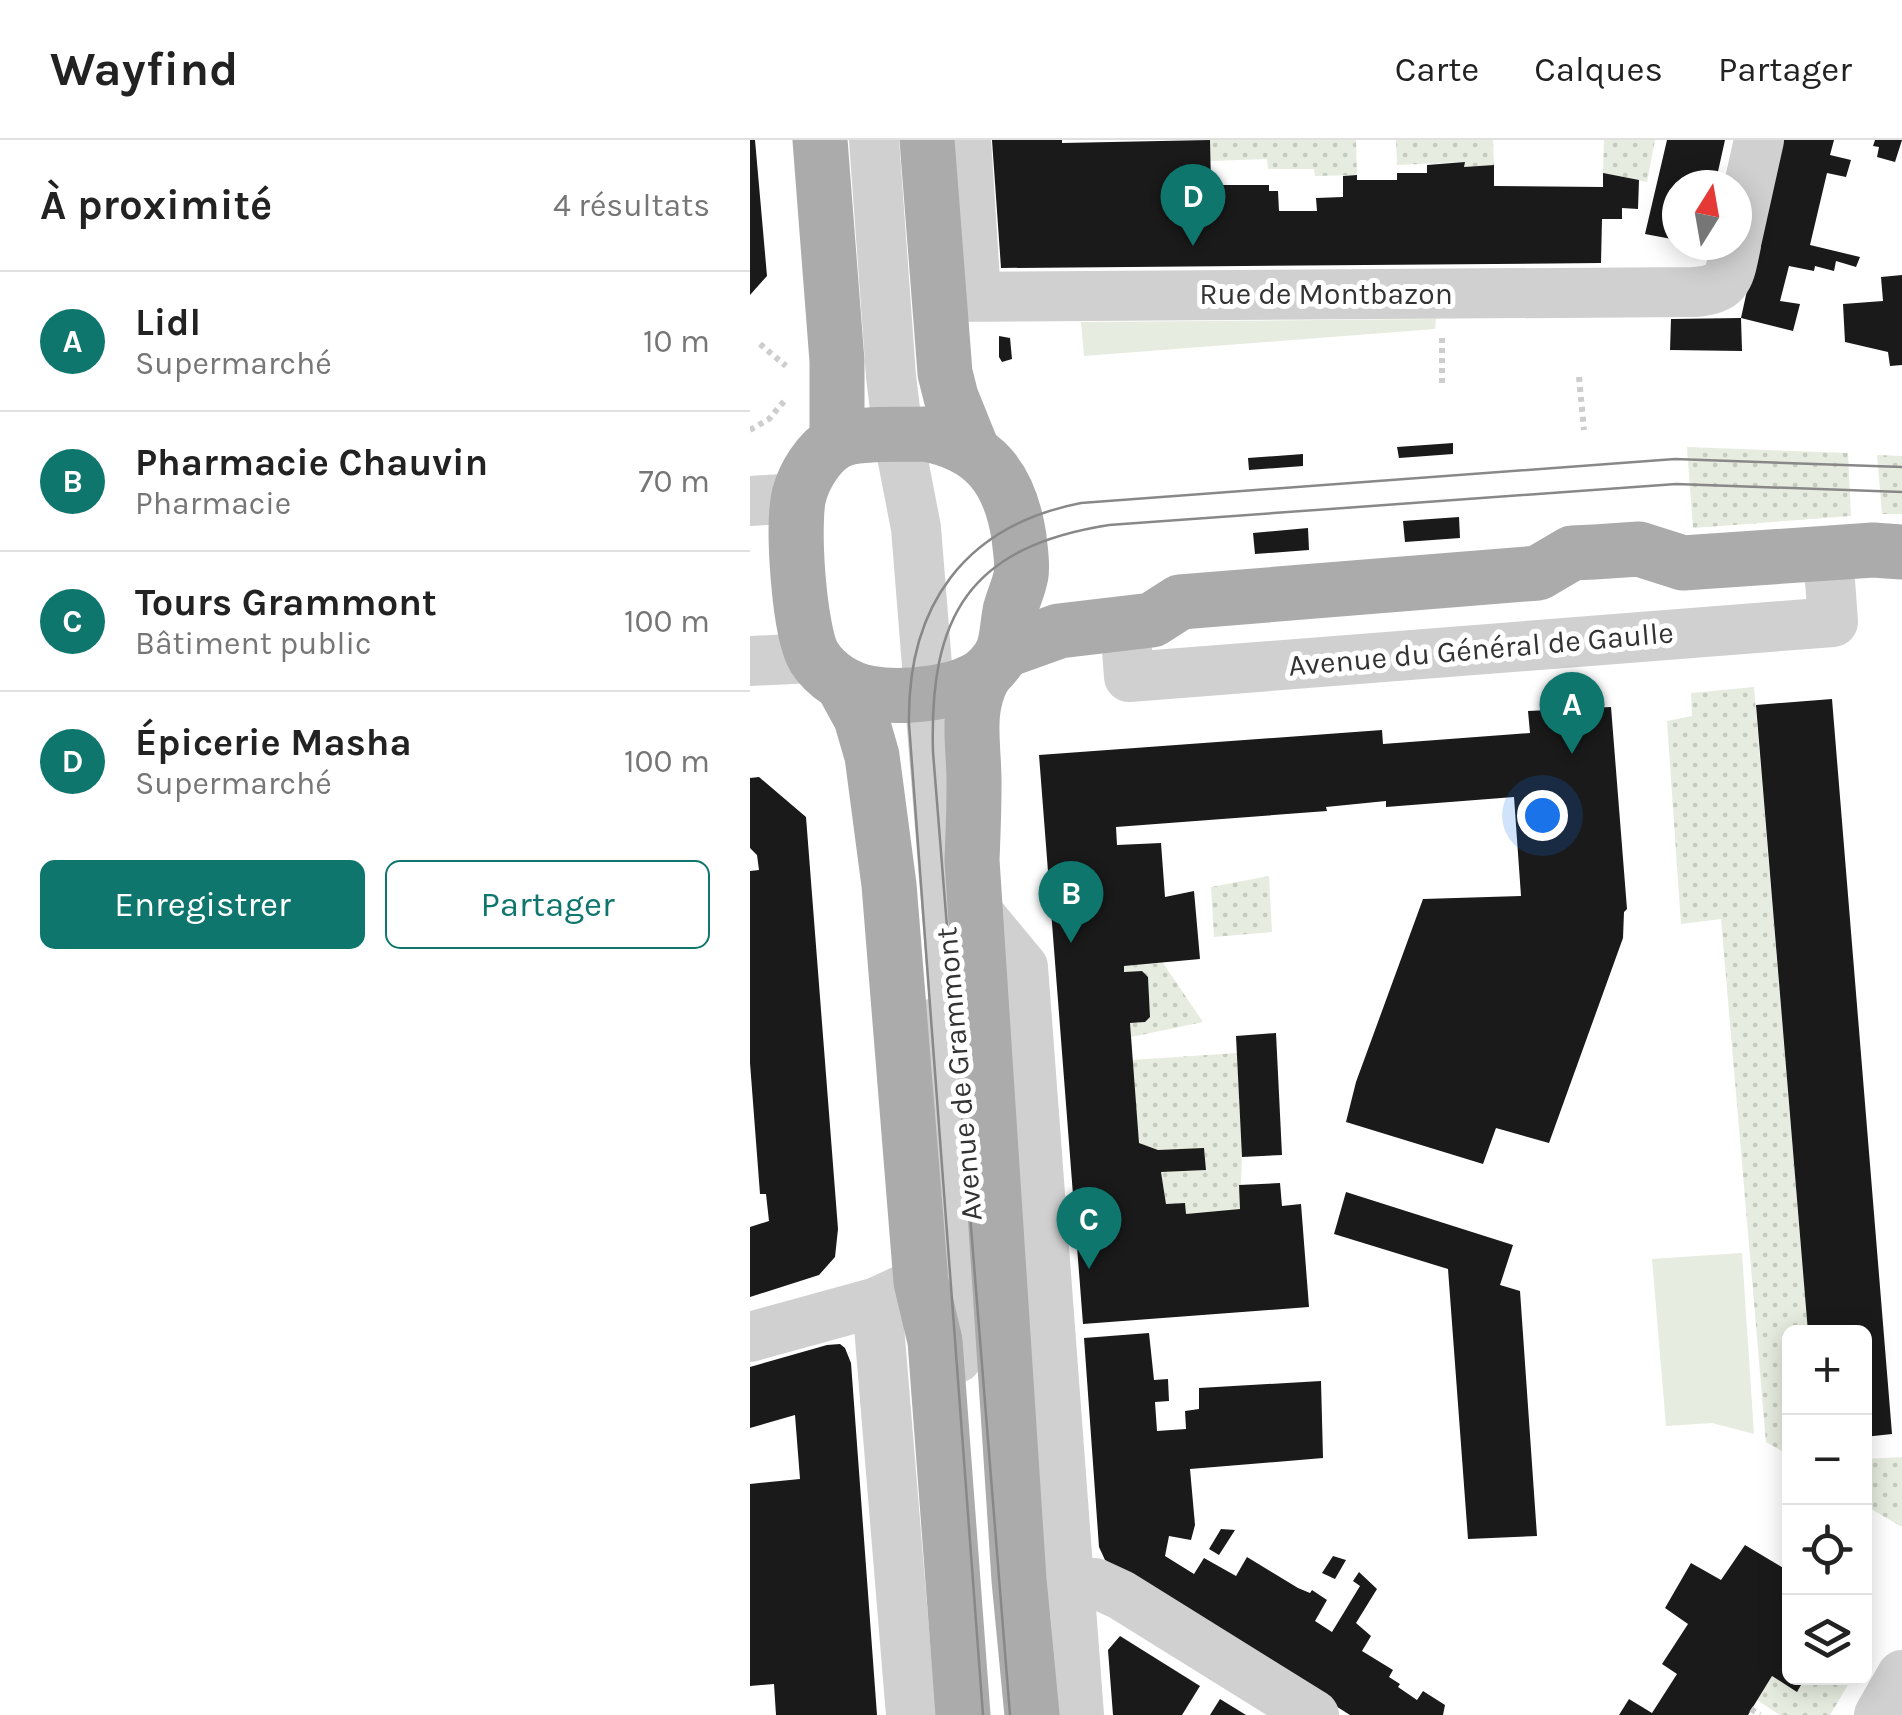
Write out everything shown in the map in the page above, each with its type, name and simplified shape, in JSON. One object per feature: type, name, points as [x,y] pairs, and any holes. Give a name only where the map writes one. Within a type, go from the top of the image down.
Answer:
[{"type":"main road","points":[[820,140],[837,361],[837,441]]},
{"type":"main road","points":[[927,140],[958,296],[948,385],[972,449]]},
{"type":"main road","points":[[774,499],[837,441],[853,436],[925,434],[950,438],[972,449],[992,468],[1011,500],[1022,573]]},
{"type":"main road","name":"Avenue de Grammont","points":[[774,499],[796,522],[804,634],[861,718],[872,756],[889,885],[899,1292],[934,1342],[962,1715]]},
{"type":"main road","name":"Avenue du Général de Gaulle","points":[[918,694],[995,663],[1059,631],[1152,620],[1180,602],[1538,573],[1574,588],[1651,582],[1683,563],[1902,552]]},
{"type":"main road","name":"Avenue du Général de Gaulle","points":[[1022,573],[1053,589],[1149,587],[1180,602]]},
{"type":"main road","name":"Avenue de Grammont","points":[[1022,573],[995,663],[976,691],[971,724],[975,908],[1043,1581],[1032,1715]]},
{"type":"main road","points":[[828,672],[870,694],[918,694]]},
{"type":"street","name":"Avenue de Grammont","points":[[874,140],[898,435],[916,528],[918,694],[984,1715]]},
{"type":"street","points":[[958,296],[966,140]]},
{"type":"street","points":[[1752,171],[1759,140]]},
{"type":"street","name":"Rue de Montbazon","points":[[958,296],[1712,290],[1724,282],[1731,260]]},
{"type":"street","name":"Avenue du Général de Gaulle","points":[[1124,623],[1129,677],[1833,622],[1828,553]]},
{"type":"street","points":[[750,661],[828,672]]},
{"type":"street","name":"Avenue de Grammont","points":[[918,694],[1010,1715]]},
{"type":"street","name":"Avenue de Grammont","points":[[899,1292],[911,1715]]},
{"type":"street","points":[[750,1336],[899,1292]]},
{"type":"street","name":"Avenue de Grammont","points":[[1043,1581],[1079,1715]]},
{"type":"street","points":[[1043,1581],[1095,1584],[1122,1594],[1314,1715]]},
{"type":"street","points":[[1879,1715],[1902,1675]]},
{"type":"path","points":[[1442,326],[1442,383]]},
{"type":"path","points":[[1579,377],[1584,430]]},
{"type":"path","points":[[1751,1710],[1760,1715]]},
{"type":"shaded area","points":[[1210,140],[1356,140],[1357,175],[1315,176],[1314,169],[1268,169],[1267,159],[1210,161]]},
{"type":"shaded area","points":[[1396,140],[1493,140],[1494,165],[1397,165]]},
{"type":"shaded area","points":[[1604,140],[1655,140],[1647,182],[1603,173]]},
{"type":"shaded area","points":[[1436,319],[1435,329],[1084,356],[1081,322]]},
{"type":"shaded area","points":[[1687,447],[1848,453],[1851,516],[1693,528]]},
{"type":"shaded area","points":[[1877,455],[1902,456],[1902,514],[1882,514]]},
{"type":"shaded area","points":[[1754,687],[1807,1325],[1782,1325],[1782,1451],[1766,1442],[1721,919],[1681,924],[1667,721],[1692,716],[1691,693]]},
{"type":"shaded area","points":[[1269,876],[1272,932],[1214,937],[1211,887]]},
{"type":"shaded area","points":[[1163,963],[1203,1022],[1131,1037],[1130,1023],[1144,1022],[1150,1017],[1148,977],[1141,971],[1124,972],[1124,966]]},
{"type":"shaded area","points":[[1237,1053],[1240,1209],[1186,1214],[1184,1203],[1166,1204],[1161,1172],[1206,1170],[1204,1149],[1158,1150],[1139,1143],[1132,1060]]},
{"type":"shaded area","points":[[1742,1253],[1754,1434],[1712,1423],[1666,1426],[1652,1259]]},
{"type":"shaded area","points":[[1902,1457],[1902,1527],[1872,1510],[1872,1459]]},
{"type":"shaded area","points":[[1772,1676],[1796,1691],[1800,1685],[1848,1685],[1830,1715],[1780,1715],[1757,1700]]},
{"type":"building","points":[[750,140],[755,140],[767,276],[750,295]]},
{"type":"building","points":[[992,140],[1210,140],[1211,185],[1269,185],[1269,191],[1278,191],[1279,211],[1317,211],[1316,198],[1343,197],[1343,176],[1397,180],[1397,173],[1427,173],[1427,165],[1465,162],[1464,167],[1494,165],[1494,186],[1603,187],[1603,173],[1639,180],[1638,209],[1622,208],[1622,219],[1602,219],[1601,263],[1001,268]]},
{"type":"building","points":[[1667,140],[1725,140],[1718,170],[1662,170],[1662,237],[1645,234]]},
{"type":"building","points":[[1780,140],[1834,140],[1830,155],[1851,160],[1846,177],[1827,173],[1810,245],[1860,257],[1856,267],[1836,261],[1834,271],[1789,266],[1780,301],[1800,304],[1793,331],[1741,318]]},
{"type":"building","points":[[1875,140],[1902,140],[1895,162],[1877,157],[1879,147],[1873,146]]},
{"type":"building","points":[[1902,275],[1902,365],[1890,366],[1888,352],[1845,342],[1843,304],[1883,301],[1881,277]]},
{"type":"building","points":[[1741,318],[1742,351],[1670,350],[1671,319]]},
{"type":"building","points":[[999,336],[1010,338],[1012,359],[1002,362],[999,357]]},
{"type":"building","points":[[1453,443],[1453,454],[1399,458],[1397,447]]},
{"type":"building","points":[[1303,454],[1303,466],[1249,470],[1248,458]]},
{"type":"building","points":[[1459,517],[1460,538],[1405,542],[1403,521]]},
{"type":"building","points":[[1308,528],[1309,550],[1255,554],[1253,533]]},
{"type":"building","points":[[1832,699],[1892,1434],[1872,1436],[1872,1325],[1807,1325],[1756,705]]},
{"type":"building","points":[[1611,707],[1627,909],[1623,938],[1549,1143],[1496,1128],[1483,1164],[1346,1122],[1356,1082],[1423,899],[1521,896],[1514,797],[1386,807],[1386,801],[1326,807],[1327,811],[1116,827],[1117,845],[1161,843],[1165,897],[1194,891],[1200,959],[1124,966],[1124,972],[1142,971],[1148,977],[1150,1017],[1145,1022],[1130,1023],[1139,1143],[1158,1150],[1204,1148],[1206,1170],[1161,1172],[1166,1204],[1185,1203],[1186,1214],[1240,1209],[1239,1185],[1280,1183],[1282,1206],[1301,1204],[1309,1307],[1083,1324],[1039,755],[1382,730],[1383,744],[1530,733],[1528,711]]},
{"type":"building","points":[[759,777],[806,817],[838,1229],[835,1257],[819,1275],[750,1297],[750,1227],[769,1221],[766,1194],[760,1194],[750,1063],[750,871],[759,870],[757,855],[750,848],[750,778]]},
{"type":"building","points":[[1276,1033],[1282,1155],[1242,1157],[1236,1036]]},
{"type":"building","points":[[1346,1192],[1513,1245],[1500,1285],[1520,1291],[1537,1536],[1468,1539],[1448,1269],[1334,1234]]},
{"type":"building","points":[[1149,1333],[1154,1380],[1168,1379],[1169,1401],[1155,1402],[1157,1431],[1186,1429],[1185,1411],[1199,1409],[1199,1388],[1321,1381],[1323,1458],[1190,1469],[1195,1525],[1191,1540],[1169,1536],[1165,1556],[1194,1574],[1204,1558],[1236,1576],[1247,1557],[1298,1588],[1310,1593],[1312,1590],[1327,1600],[1315,1621],[1332,1632],[1360,1586],[1353,1581],[1359,1572],[1377,1589],[1356,1623],[1371,1636],[1362,1651],[1393,1670],[1389,1677],[1417,1700],[1423,1691],[1445,1705],[1443,1715],[1350,1715],[1105,1560],[1099,1547],[1084,1338]]},
{"type":"building","points":[[840,1344],[851,1363],[877,1715],[776,1715],[774,1684],[750,1686],[750,1484],[800,1479],[795,1415],[750,1428],[750,1367]]},
{"type":"building","points":[[1221,1529],[1235,1530],[1219,1555],[1209,1549]]},
{"type":"building","points":[[1745,1545],[1782,1567],[1782,1682],[1772,1676],[1748,1715],[1619,1715],[1629,1699],[1652,1713],[1677,1674],[1662,1664],[1688,1624],[1665,1608],[1691,1563],[1721,1580]]},
{"type":"building","points":[[1333,1556],[1346,1560],[1335,1579],[1322,1573]]},
{"type":"building","points":[[1120,1636],[1200,1686],[1182,1715],[1113,1715],[1108,1650]]},
{"type":"building","points":[[1220,1699],[1246,1715],[1210,1715]]},
{"type":"tram line","points":[[983,1715],[909,724],[911,682],[919,643],[932,608],[950,578],[975,552],[1004,531],[1040,514],[1081,503],[1675,459],[1902,467]]},
{"type":"tram line","points":[[1010,1715],[933,752],[939,662],[950,626],[967,596],[991,571],[1022,551],[1061,535],[1109,525],[1676,484],[1902,492]]},
{"type":"place","name":"Épicerie Masha","points":[[1193,246]]},
{"type":"place","name":"Lidl","points":[[1572,754]]},
{"type":"place","name":"Pharmacie Chauvin","points":[[1071,943]]},
{"type":"place","name":"Tours Grammont","points":[[1089,1269]]}]
